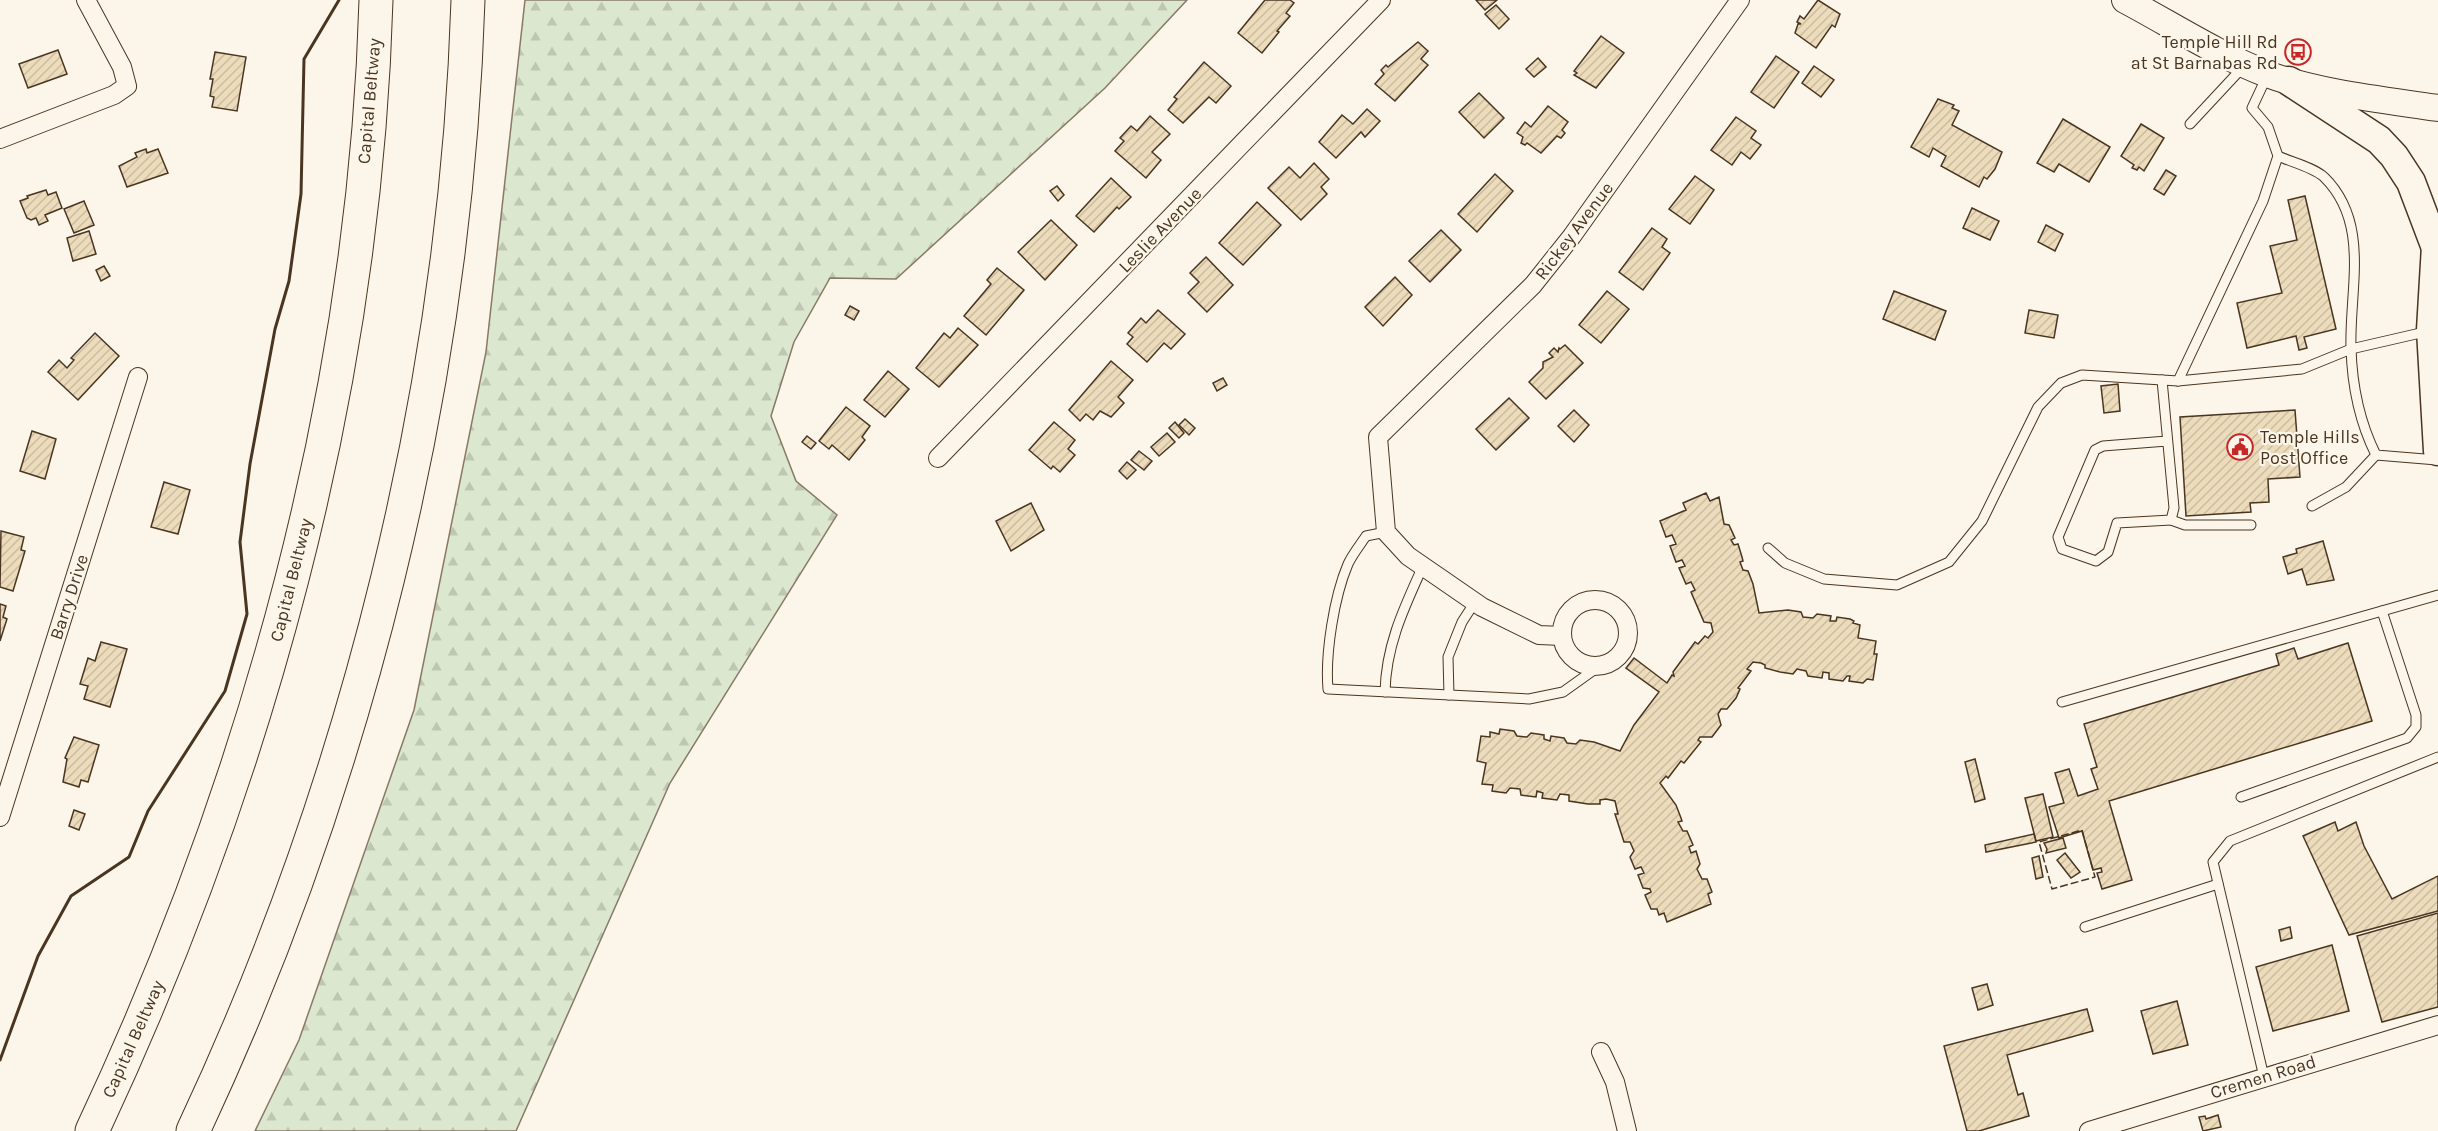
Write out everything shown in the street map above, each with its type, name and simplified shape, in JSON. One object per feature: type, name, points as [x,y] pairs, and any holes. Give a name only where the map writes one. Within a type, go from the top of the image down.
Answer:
[{"type":"highway","name":"Capital Beltway","points":[[92,1131],[166,965],[218,829],[288,598],[336,376],[353,261],[367,145],[376,0]]},
{"type":"highway","points":[[193,1131],[250,1001],[302,862],[338,753],[380,605],[404,509],[444,279],[458,160],[468,0]]},
{"type":"main road","points":[[2125,0],[2267,73],[2379,140],[2394,156],[2411,182],[2437,254],[2434,338],[2438,451]]},
{"type":"main road","points":[[2267,73],[2373,98],[2438,108]]},
{"type":"street","points":[[0,139],[114,95],[127,86],[122,67],[86,0]]},
{"type":"street","name":"Leslie Avenue","points":[[938,458],[1381,0]]},
{"type":"street","name":"Rickey Avenue","points":[[1386,532],[1378,437],[1533,285],[1572,236],[1740,0]]},
{"type":"street","name":"Barry Drive","points":[[2,807],[138,377]]},
{"type":"street","points":[[1386,532],[1408,556],[1474,602],[1539,635],[1562,636]]},
{"type":"street","points":[[1593,600],[1605,601],[1617,608],[1625,618],[1629,631],[1627,644],[1621,655],[1610,663],[1598,667],[1585,666],[1573,659],[1565,649],[1562,636],[1566,617],[1580,603],[1593,600]]},
{"type":"street","name":"Cremen Road","points":[[2089,1131],[2438,1025]]},
{"type":"street","points":[[1601,1052],[1615,1082],[1627,1131]]},
{"type":"lane","points":[[2190,124],[2267,73]]},
{"type":"lane","points":[[2178,381],[2264,201],[2278,156],[2268,127],[2252,108],[2267,73]]},
{"type":"lane","points":[[2278,156],[2322,175],[2346,206],[2356,264],[2351,349],[2363,429],[2376,455]]},
{"type":"lane","points":[[1768,549],[1785,563],[1824,579],[1897,585],[1948,562],[1982,521],[2038,407],[2061,383],[2082,375],[2178,381],[2302,369],[2351,349],[2434,338]]},
{"type":"lane","points":[[2162,380],[2174,508],[2171,520]]},
{"type":"lane","points":[[2167,441],[2103,446],[2095,450],[2058,537],[2058,543],[2062,549],[2096,561],[2108,552],[2117,523],[2171,520],[2185,525],[2251,525]]},
{"type":"lane","points":[[2376,455],[2438,460]]},
{"type":"lane","points":[[2312,506],[2346,487],[2376,455]]},
{"type":"lane","points":[[1386,532],[1366,536],[1348,564],[1329,636],[1326,668],[1328,689],[1529,699],[1563,692],[1598,667]]},
{"type":"lane","points":[[1385,692],[1385,670],[1394,629],[1423,566]]},
{"type":"lane","points":[[2062,702],[2438,595]]},
{"type":"lane","points":[[1449,695],[1448,657],[1462,622],[1474,602]]},
{"type":"lane","points":[[2241,797],[2407,738],[2416,727],[2416,715],[2382,611]]},
{"type":"lane","points":[[2264,1077],[2213,862],[2230,841],[2438,757]]},
{"type":"lane","points":[[2085,927],[2218,884]]},
{"type":"green space","points":[[525,0],[1187,0],[1105,88],[896,279],[830,278],[794,342],[771,416],[796,481],[837,515],[670,783],[516,1131],[255,1131],[299,1040],[414,710],[486,352]]},
{"type":"building","points":[[1265,0],[1290,0],[1294,3],[1286,13],[1290,16],[1262,53],[1238,33]]},
{"type":"building","points":[[1476,0],[1497,0],[1485,10]]},
{"type":"building","points":[[1818,0],[1840,14],[1835,27],[1832,25],[1816,48],[1795,33],[1798,24],[1801,24],[1797,22],[1800,16],[1804,19]]},
{"type":"building","points":[[1496,5],[1509,19],[1499,29],[1485,14]]},
{"type":"building","points":[[1601,36],[1624,53],[1596,88],[1574,75],[1577,73],[1574,71]]},
{"type":"building","points":[[1418,42],[1428,51],[1421,59],[1428,65],[1395,101],[1375,84],[1384,74],[1381,70],[1386,65],[1388,67]]},
{"type":"building","points":[[58,50],[67,74],[28,88],[19,64]]},
{"type":"building","points":[[215,52],[246,57],[237,111],[212,107],[214,97],[210,96],[213,79],[210,79]]},
{"type":"building","points":[[1776,56],[1799,72],[1774,108],[1751,92]]},
{"type":"building","points":[[1538,58],[1546,67],[1534,77],[1526,69]]},
{"type":"building","points":[[1204,62],[1231,86],[1216,103],[1209,97],[1183,123],[1168,110],[1177,99],[1174,97]]},
{"type":"building","points":[[1814,66],[1834,80],[1821,97],[1802,83]]},
{"type":"building","points":[[1479,93],[1504,118],[1484,138],[1459,112]]},
{"type":"building","points":[[1938,99],[1954,105],[1952,108],[1959,111],[1952,125],[2002,152],[1995,169],[1987,179],[1984,177],[1979,187],[1941,166],[1946,156],[1933,148],[1929,157],[1911,147]]},
{"type":"building","points":[[1548,106],[1568,122],[1562,130],[1565,133],[1561,138],[1557,136],[1541,153],[1527,143],[1525,145],[1521,143],[1523,137],[1517,133],[1525,122],[1531,127]]},
{"type":"building","points":[[1367,109],[1380,121],[1365,137],[1361,132],[1336,158],[1319,142],[1342,115],[1353,124]]},
{"type":"building","points":[[1150,116],[1170,134],[1152,152],[1161,160],[1146,178],[1115,151],[1124,141],[1120,138],[1131,126],[1137,131]]},
{"type":"building","points":[[1736,117],[1756,131],[1751,138],[1761,145],[1750,159],[1741,152],[1732,165],[1711,150]]},
{"type":"building","points":[[2063,119],[2110,147],[2089,182],[2059,164],[2054,172],[2037,163]]},
{"type":"building","points":[[2141,124],[2164,138],[2144,171],[2139,167],[2137,170],[2132,168],[2134,165],[2121,156]]},
{"type":"building","points":[[146,149],[147,153],[158,149],[168,173],[127,187],[119,166],[137,157],[135,153]]},
{"type":"building","points":[[1314,163],[1329,179],[1321,187],[1327,194],[1301,220],[1268,188],[1289,167],[1300,178]]},
{"type":"building","points":[[2166,170],[2176,176],[2164,195],[2154,189]]},
{"type":"building","points":[[1495,174],[1513,191],[1477,232],[1458,214]]},
{"type":"building","points":[[1695,176],[1714,190],[1690,224],[1669,209]]},
{"type":"building","points":[[1111,178],[1131,197],[1119,209],[1117,207],[1094,232],[1076,216]]},
{"type":"building","points":[[1057,186],[1064,195],[1058,201],[1050,191]]},
{"type":"building","points":[[46,190],[48,195],[56,192],[62,208],[45,215],[48,221],[39,225],[36,218],[31,220],[27,218],[20,201],[28,198],[27,196]]},
{"type":"building","points":[[2305,196],[2336,329],[2304,337],[2307,348],[2299,350],[2296,336],[2247,348],[2237,303],[2282,293],[2270,246],[2297,240],[2288,200]]},
{"type":"building","points":[[84,201],[94,225],[74,233],[64,209]]},
{"type":"building","points":[[1257,202],[1281,225],[1243,265],[1219,243]]},
{"type":"building","points":[[1972,208],[1999,221],[1990,240],[1963,228]]},
{"type":"building","points":[[1051,220],[1077,245],[1045,280],[1018,252]]},
{"type":"building","points":[[2046,225],[2063,234],[2055,251],[2038,242]]},
{"type":"building","points":[[1652,228],[1667,239],[1662,247],[1670,253],[1643,290],[1619,272]]},
{"type":"building","points":[[1441,230],[1461,250],[1430,282],[1409,261]]},
{"type":"building","points":[[89,231],[96,254],[73,261],[67,238]]},
{"type":"building","points":[[1206,257],[1233,285],[1207,312],[1188,293],[1199,282],[1190,273]]},
{"type":"building","points":[[104,266],[110,276],[101,281],[96,270]]},
{"type":"building","points":[[997,268],[1024,290],[986,335],[964,316],[991,284],[987,280]]},
{"type":"building","points":[[1395,277],[1412,295],[1383,326],[1365,307]]},
{"type":"building","points":[[1607,291],[1629,309],[1601,343],[1579,325]]},
{"type":"building","points":[[1894,291],[1946,311],[1935,340],[1883,319]]},
{"type":"building","points":[[850,306],[859,311],[854,320],[845,315]]},
{"type":"building","points":[[1158,310],[1185,334],[1171,349],[1164,343],[1147,362],[1127,344],[1133,337],[1128,333],[1141,318],[1146,323]]},
{"type":"building","points":[[2029,310],[2058,315],[2054,338],[2025,333]]},
{"type":"building","points":[[958,328],[978,345],[939,387],[916,368],[944,333],[950,338]]},
{"type":"building","points":[[95,333],[119,356],[78,400],[48,372],[59,360],[67,368],[74,360],[71,358]]},
{"type":"building","points":[[1565,345],[1583,363],[1546,399],[1529,382],[1543,368],[1543,362],[1553,357],[1549,353],[1554,348],[1558,352],[1559,348]]},
{"type":"building","points":[[1111,361],[1133,380],[1118,397],[1124,403],[1111,417],[1100,411],[1093,420],[1086,414],[1080,421],[1069,410]]},
{"type":"building","points":[[888,371],[909,389],[885,417],[864,400]]},
{"type":"building","points":[[1223,378],[1227,385],[1217,391],[1213,383]]},
{"type":"building","points":[[2118,384],[2120,411],[2104,413],[2101,386]]},
{"type":"building","points":[[1509,398],[1529,418],[1496,450],[1476,429]]},
{"type":"building","points":[[846,407],[870,426],[862,437],[865,440],[849,460],[832,445],[829,449],[819,441]]},
{"type":"building","points":[[1574,410],[1589,425],[1574,442],[1558,426]]},
{"type":"building","name":"Temple Hills Post Office","points":[[2295,410],[2300,477],[2268,479],[2269,502],[2250,503],[2251,512],[2186,516],[2180,417]]},
{"type":"building","points":[[1185,419],[1195,428],[1189,435],[1179,425]]},
{"type":"building","points":[[1054,422],[1075,440],[1068,449],[1075,455],[1060,472],[1053,466],[1051,469],[1029,450]]},
{"type":"building","points":[[1175,422],[1184,433],[1179,438],[1169,428]]},
{"type":"building","points":[[32,431],[56,439],[45,479],[20,471]]},
{"type":"building","points":[[1167,433],[1175,442],[1159,456],[1151,447]]},
{"type":"building","points":[[807,436],[816,443],[811,449],[802,442]]},
{"type":"building","points":[[1139,451],[1152,461],[1144,470],[1131,460]]},
{"type":"building","points":[[1127,462],[1136,470],[1127,479],[1119,471]]},
{"type":"building","points":[[164,482],[190,490],[178,534],[151,527]]},
{"type":"building","points":[[1706,493],[1710,501],[1719,497],[1724,524],[1729,525],[1735,538],[1731,540],[1734,545],[1738,544],[1743,561],[1740,562],[1743,570],[1748,571],[1753,584],[1759,613],[1788,610],[1801,612],[1803,617],[1813,618],[1817,614],[1831,616],[1830,621],[1836,621],[1837,617],[1850,619],[1854,621],[1853,623],[1860,625],[1858,638],[1876,641],[1874,654],[1877,654],[1873,680],[1867,679],[1863,683],[1849,681],[1850,676],[1843,681],[1829,679],[1829,673],[1823,672],[1822,678],[1808,676],[1806,671],[1797,669],[1793,674],[1780,672],[1765,668],[1765,665],[1761,663],[1753,662],[1747,669],[1751,671],[1738,688],[1740,689],[1736,698],[1727,709],[1721,709],[1718,714],[1721,725],[1712,737],[1700,737],[1698,740],[1701,742],[1684,763],[1681,761],[1668,778],[1666,776],[1660,783],[1676,805],[1682,821],[1678,822],[1683,831],[1687,831],[1693,845],[1689,847],[1691,853],[1696,851],[1700,864],[1697,869],[1702,879],[1707,879],[1712,892],[1708,894],[1711,904],[1667,922],[1664,913],[1659,915],[1657,909],[1651,909],[1645,895],[1651,892],[1650,889],[1643,888],[1638,875],[1644,873],[1641,867],[1635,869],[1630,857],[1634,851],[1630,842],[1624,842],[1615,814],[1618,814],[1615,801],[1606,799],[1600,800],[1600,804],[1588,804],[1569,801],[1569,795],[1560,794],[1557,800],[1542,798],[1543,793],[1537,791],[1536,797],[1521,795],[1520,789],[1510,788],[1506,793],[1492,791],[1493,785],[1482,784],[1486,763],[1477,761],[1481,736],[1490,737],[1490,732],[1499,734],[1500,729],[1514,731],[1517,736],[1527,737],[1531,733],[1544,735],[1544,739],[1550,741],[1551,736],[1564,738],[1567,743],[1576,744],[1580,740],[1594,742],[1620,751],[1634,725],[1659,692],[1626,668],[1634,658],[1667,683],[1672,675],[1674,676],[1673,672],[1695,642],[1698,644],[1705,636],[1708,638],[1713,632],[1711,623],[1704,622],[1691,592],[1695,590],[1691,582],[1686,584],[1679,568],[1685,566],[1682,560],[1676,562],[1670,546],[1676,544],[1672,535],[1666,537],[1660,521],[1686,510],[1683,503]]},
{"type":"building","points":[[1031,503],[1044,530],[1011,551],[996,521]]},
{"type":"building","points":[[1,531],[24,537],[21,550],[25,551],[13,591],[0,587]]},
{"type":"building","points":[[2323,541],[2334,580],[2307,585],[2302,569],[2288,574],[2283,557],[2297,553],[2296,549]]},
{"type":"building","points":[[0,604],[6,606],[3,617],[7,619],[0,641]]},
{"type":"building","points":[[101,642],[127,649],[110,707],[84,699],[88,686],[80,684],[88,658],[95,661]]},
{"type":"building","points":[[2348,643],[2372,721],[2109,801],[2132,880],[2102,889],[2097,873],[2102,872],[2101,868],[2093,870],[2082,831],[2059,838],[2049,807],[2064,803],[2055,773],[2069,769],[2078,796],[2098,789],[2091,769],[2097,767],[2084,724],[2279,665],[2276,654],[2294,648],[2298,659]]},
{"type":"building","points":[[74,737],[99,745],[88,782],[81,780],[79,787],[63,782],[67,759],[65,758]]},
{"type":"building","points":[[1975,759],[1985,799],[1975,802],[1965,762]]},
{"type":"building","points":[[2043,794],[2053,837],[2036,841],[2025,798]]},
{"type":"building","points":[[74,810],[85,814],[79,830],[69,826]]},
{"type":"building","points":[[2335,822],[2338,831],[2356,822],[2364,846],[2392,899],[2438,876],[2438,911],[2349,935],[2303,836]]},
{"type":"building","points":[[2034,834],[2036,842],[1986,852],[1985,845]]},
{"type":"building","points":[[2063,838],[2066,848],[2046,853],[2044,843]]},
{"type":"building","points":[[2065,853],[2080,872],[2071,878],[2057,860]]},
{"type":"building","points":[[2039,856],[2043,877],[2036,879],[2032,858]]},
{"type":"building","points":[[2438,913],[2438,1007],[2382,1022],[2357,936]]},
{"type":"building","points":[[2290,927],[2292,938],[2281,941],[2279,930]]},
{"type":"building","points":[[2332,945],[2349,1011],[2273,1031],[2256,967]]},
{"type":"building","points":[[1987,984],[1993,1005],[1978,1010],[1972,988]]},
{"type":"building","points":[[2177,1001],[2188,1045],[2153,1054],[2141,1011]]},
{"type":"building","points":[[2087,1009],[2093,1031],[2007,1055],[2018,1095],[2023,1093],[2029,1116],[1979,1131],[1967,1131],[1944,1046]]},
{"type":"building","points":[[2218,1115],[2221,1127],[2203,1131],[2199,1117],[2205,1116],[2206,1119]]},
{"type":"fence","points":[[2082,830],[2095,877],[2052,889],[2039,842],[2082,830]]},
{"type":"wall","points":[[0,1060],[38,956],[71,896],[129,857],[148,811],[225,691],[247,614],[240,542],[250,464],[275,329],[289,281],[301,194],[304,59],[339,0]]},
{"type":"place","name":"Temple Hill Rd at St Barnabas Rd","points":[[2298,52]]},
{"type":"place","name":"Temple Hills Post Office","points":[[2240,447]]}]
